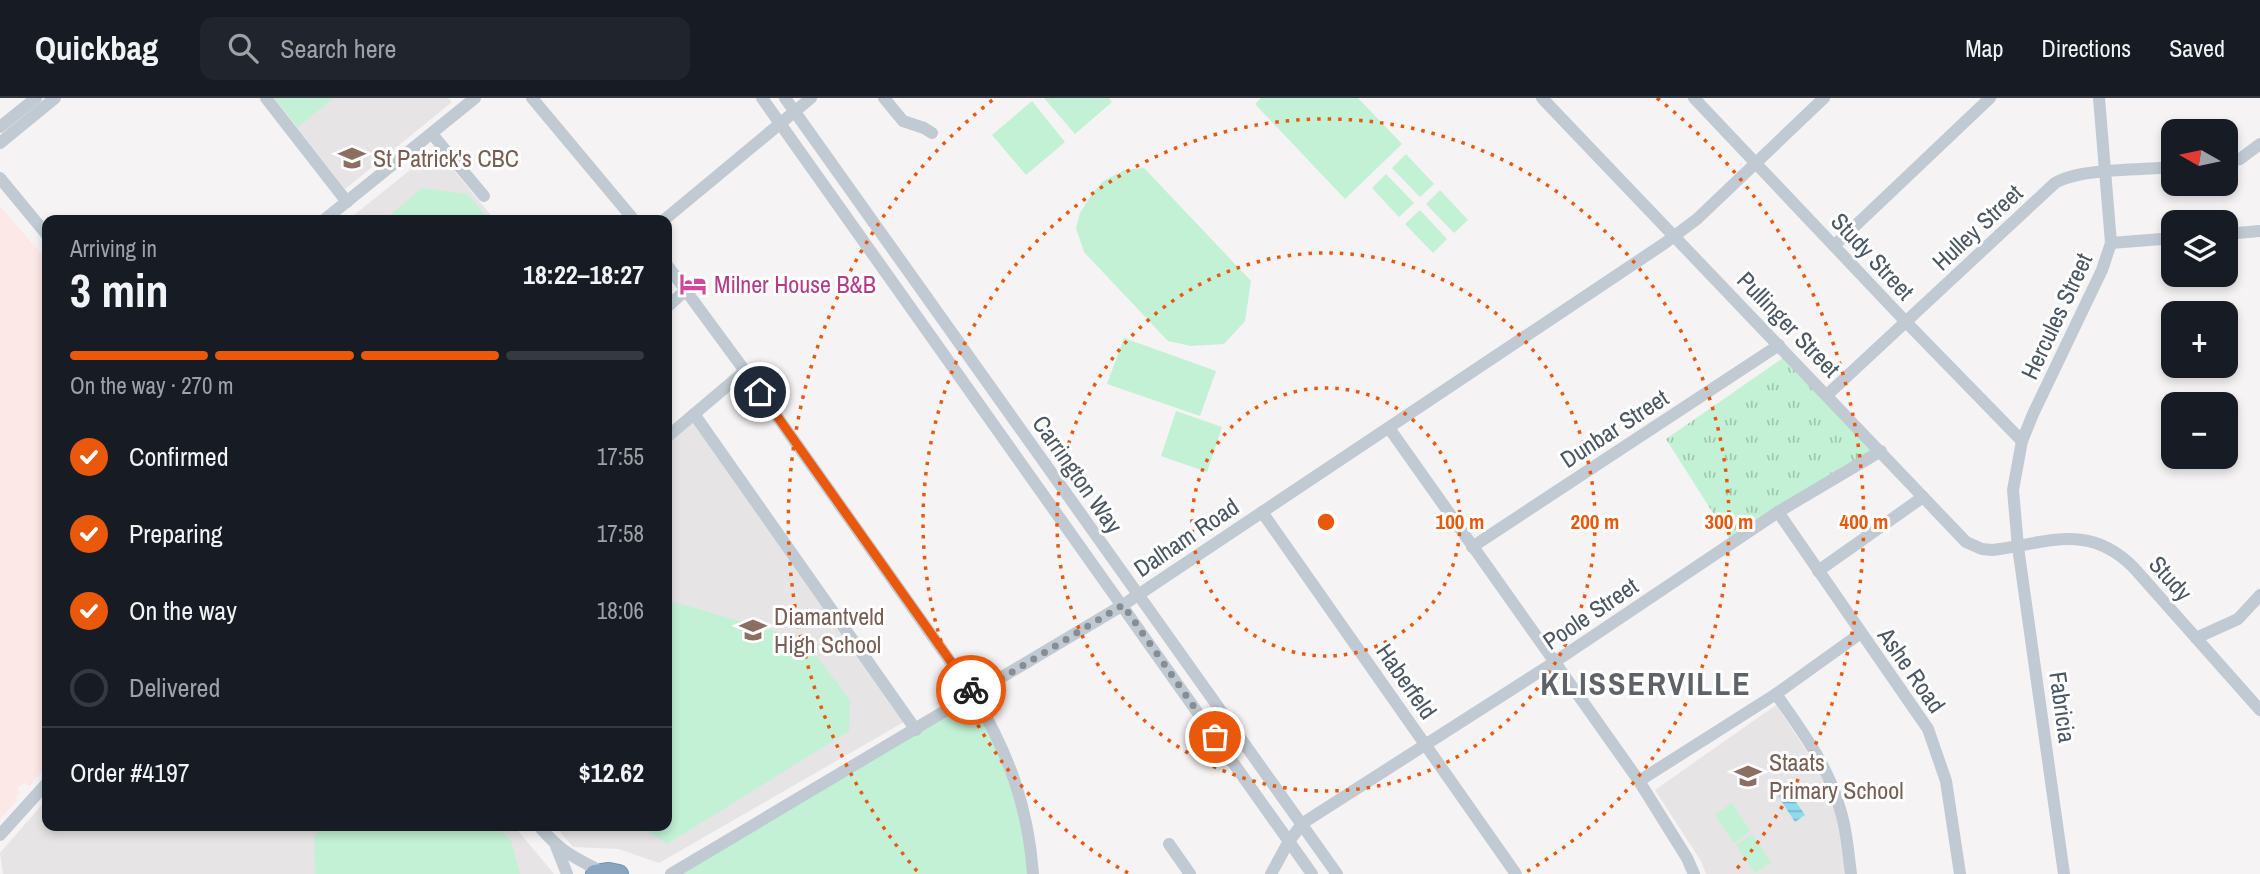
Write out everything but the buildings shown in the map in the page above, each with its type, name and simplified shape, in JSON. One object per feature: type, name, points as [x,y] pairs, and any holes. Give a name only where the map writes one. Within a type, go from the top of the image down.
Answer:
[{"type":"street","points":[[0,127],[36,98]]},
{"type":"street","points":[[0,143],[55,98]]},
{"type":"street","points":[[266,98],[347,202]]},
{"type":"street","points":[[330,215],[475,98]]},
{"type":"street","points":[[533,98],[630,215]]},
{"type":"street","name":"Carrington Way","points":[[762,98],[1312,874]]},
{"type":"street","name":"Carrington Way","points":[[785,98],[1337,874]]},
{"type":"street","points":[[670,215],[811,98]]},
{"type":"street","points":[[884,98],[903,121],[932,133]]},
{"type":"street","name":"Pullinger Street","points":[[1542,98],[1971,546],[1992,550],[2018,547]]},
{"type":"street","name":"Study Street","points":[[1694,98],[2022,440]]},
{"type":"street","name":"Dalham Road","points":[[671,874],[1123,605],[1675,237],[1824,98]]},
{"type":"street","points":[[1835,245],[1990,98]]},
{"type":"street","name":"Hercules Street","points":[[2018,547],[2014,491],[2022,440],[2098,281],[2111,243],[2099,98]]},
{"type":"street","points":[[432,134],[484,196]]},
{"type":"street","points":[[2238,160],[2260,144]]},
{"type":"street","name":"Hulley Street","points":[[1827,395],[2055,183],[2071,176],[2161,168]]},
{"type":"street","points":[[0,178],[42,229]]},
{"type":"street","points":[[2238,233],[2260,231]]},
{"type":"street","points":[[2111,243],[2161,239]]},
{"type":"street","points":[[672,272],[974,695],[1012,770],[1027,830],[1033,874]]},
{"type":"street","points":[[672,303],[685,291]]},
{"type":"street","name":"Dunbar Street","points":[[1472,547],[1779,345]]},
{"type":"street","points":[[672,433],[745,371]]},
{"type":"street","points":[[694,414],[916,730]]},
{"type":"street","points":[[1389,428],[1639,781],[1681,848],[1693,874]]},
{"type":"street","name":"Poole Street","points":[[1271,874],[1289,841],[1303,823],[1553,663],[1777,512],[1881,451]]},
{"type":"street","points":[[1818,571],[1923,497]]},
{"type":"street","name":"Haberfeld","points":[[1262,512],[1516,874]]},
{"type":"street","name":"Ashe Road","points":[[1777,512],[1917,712],[1936,749],[1946,781],[1960,874]]},
{"type":"street","name":"Study","points":[[2018,547],[2080,538],[2112,549],[2134,568],[2260,710]]},
{"type":"street","name":"Fabricia","points":[[2018,547],[2064,874]]},
{"type":"street","points":[[2246,612],[2260,595]]},
{"type":"street","points":[[2196,638],[2260,606]]},
{"type":"street","points":[[1639,781],[1776,694],[1861,634]]},
{"type":"street","points":[[1776,694],[1817,754],[1830,780],[1844,824],[1852,874]]},
{"type":"street","points":[[0,835],[42,789]]},
{"type":"street","points":[[543,831],[556,846],[567,874]]},
{"type":"street","points":[[1169,844],[1190,874]]},
{"type":"street","points":[[556,846],[605,873]]},
{"type":"shaded area","name":"St Patrick's CBC","points":[[274,98],[448,98],[452,102],[345,189]]},
{"type":"shaded area","name":"St Patrick's CBC","points":[[436,149],[491,215],[354,215]]},
{"type":"shaded area","points":[[0,206],[42,255],[42,771],[29,787],[25,782],[17,788],[20,793],[15,797],[17,800],[0,819]]},
{"type":"shaded area","name":"Diamantveld High School","points":[[691,420],[904,722],[659,863],[619,849],[573,847],[559,831],[672,831],[672,437]]},
{"type":"shaded area","name":"Staats Primary School","points":[[1776,705],[1814,762],[1845,826],[1851,874],[1706,874],[1701,861],[1655,790]]},
{"type":"shaded area","points":[[42,805],[42,831],[518,831],[554,874],[3,874],[0,853]]},
{"type":"green space","points":[[274,98],[333,98],[298,127]]},
{"type":"green space","points":[[1044,98],[1109,98],[1112,102],[1075,134]]},
{"type":"green space","points":[[1261,98],[1358,98],[1402,144],[1345,199],[1255,104]]},
{"type":"green space","points":[[1032,101],[1065,142],[1026,175],[992,135]]},
{"type":"green space","points":[[1406,154],[1434,184],[1420,197],[1392,168]]},
{"type":"green space","points":[[1144,168],[1251,281],[1245,321],[1224,344],[1191,346],[1168,341],[1084,252],[1076,228],[1080,213],[1090,197],[1102,182],[1124,170]]},
{"type":"green space","points":[[1386,174],[1414,203],[1399,217],[1372,188]]},
{"type":"green space","points":[[422,188],[467,194],[486,215],[390,215]]},
{"type":"green space","points":[[1440,190],[1468,220],[1454,233],[1426,204]]},
{"type":"green space","points":[[1420,210],[1447,239],[1433,253],[1405,224]]},
{"type":"green space","points":[[1124,338],[1216,371],[1200,416],[1107,384]]},
{"type":"green space","points":[[1783,358],[1873,451],[1734,546],[1666,439]]},
{"type":"green space","points":[[1176,411],[1222,427],[1207,472],[1161,456]]},
{"type":"green space","points":[[672,601],[804,640],[850,700],[849,731],[667,844],[648,831],[672,831]]},
{"type":"green space","points":[[974,696],[1013,769],[1033,874],[680,874]]},
{"type":"green space","points":[[1732,803],[1750,831],[1734,843],[1715,815]]},
{"type":"green space","points":[[318,831],[501,831],[511,840],[520,874],[315,874],[314,839]]},
{"type":"green space","points":[[1752,834],[1771,862],[1755,873],[1736,845]]},
{"type":"water","points":[[1787,789],[1805,815],[1795,822],[1778,796]]},
{"type":"way so far","points":[[971,690],[974,695],[1123,605],[1215,737]]},
{"type":"place","name":"St Patrick's CBC","points":[[352,158]]},
{"type":"place","name":"Milner House B&B","points":[[693,284]]},
{"type":"place","name":"Diamantveld High School","points":[[753,630]]},
{"type":"place","name":"Staats Primary School","points":[[1748,776]]},
{"type":"district","name":"KLISSERVILLE","points":[[1646,683]]},
{"type":"route","points":[[760,392],[971,690]]}]
